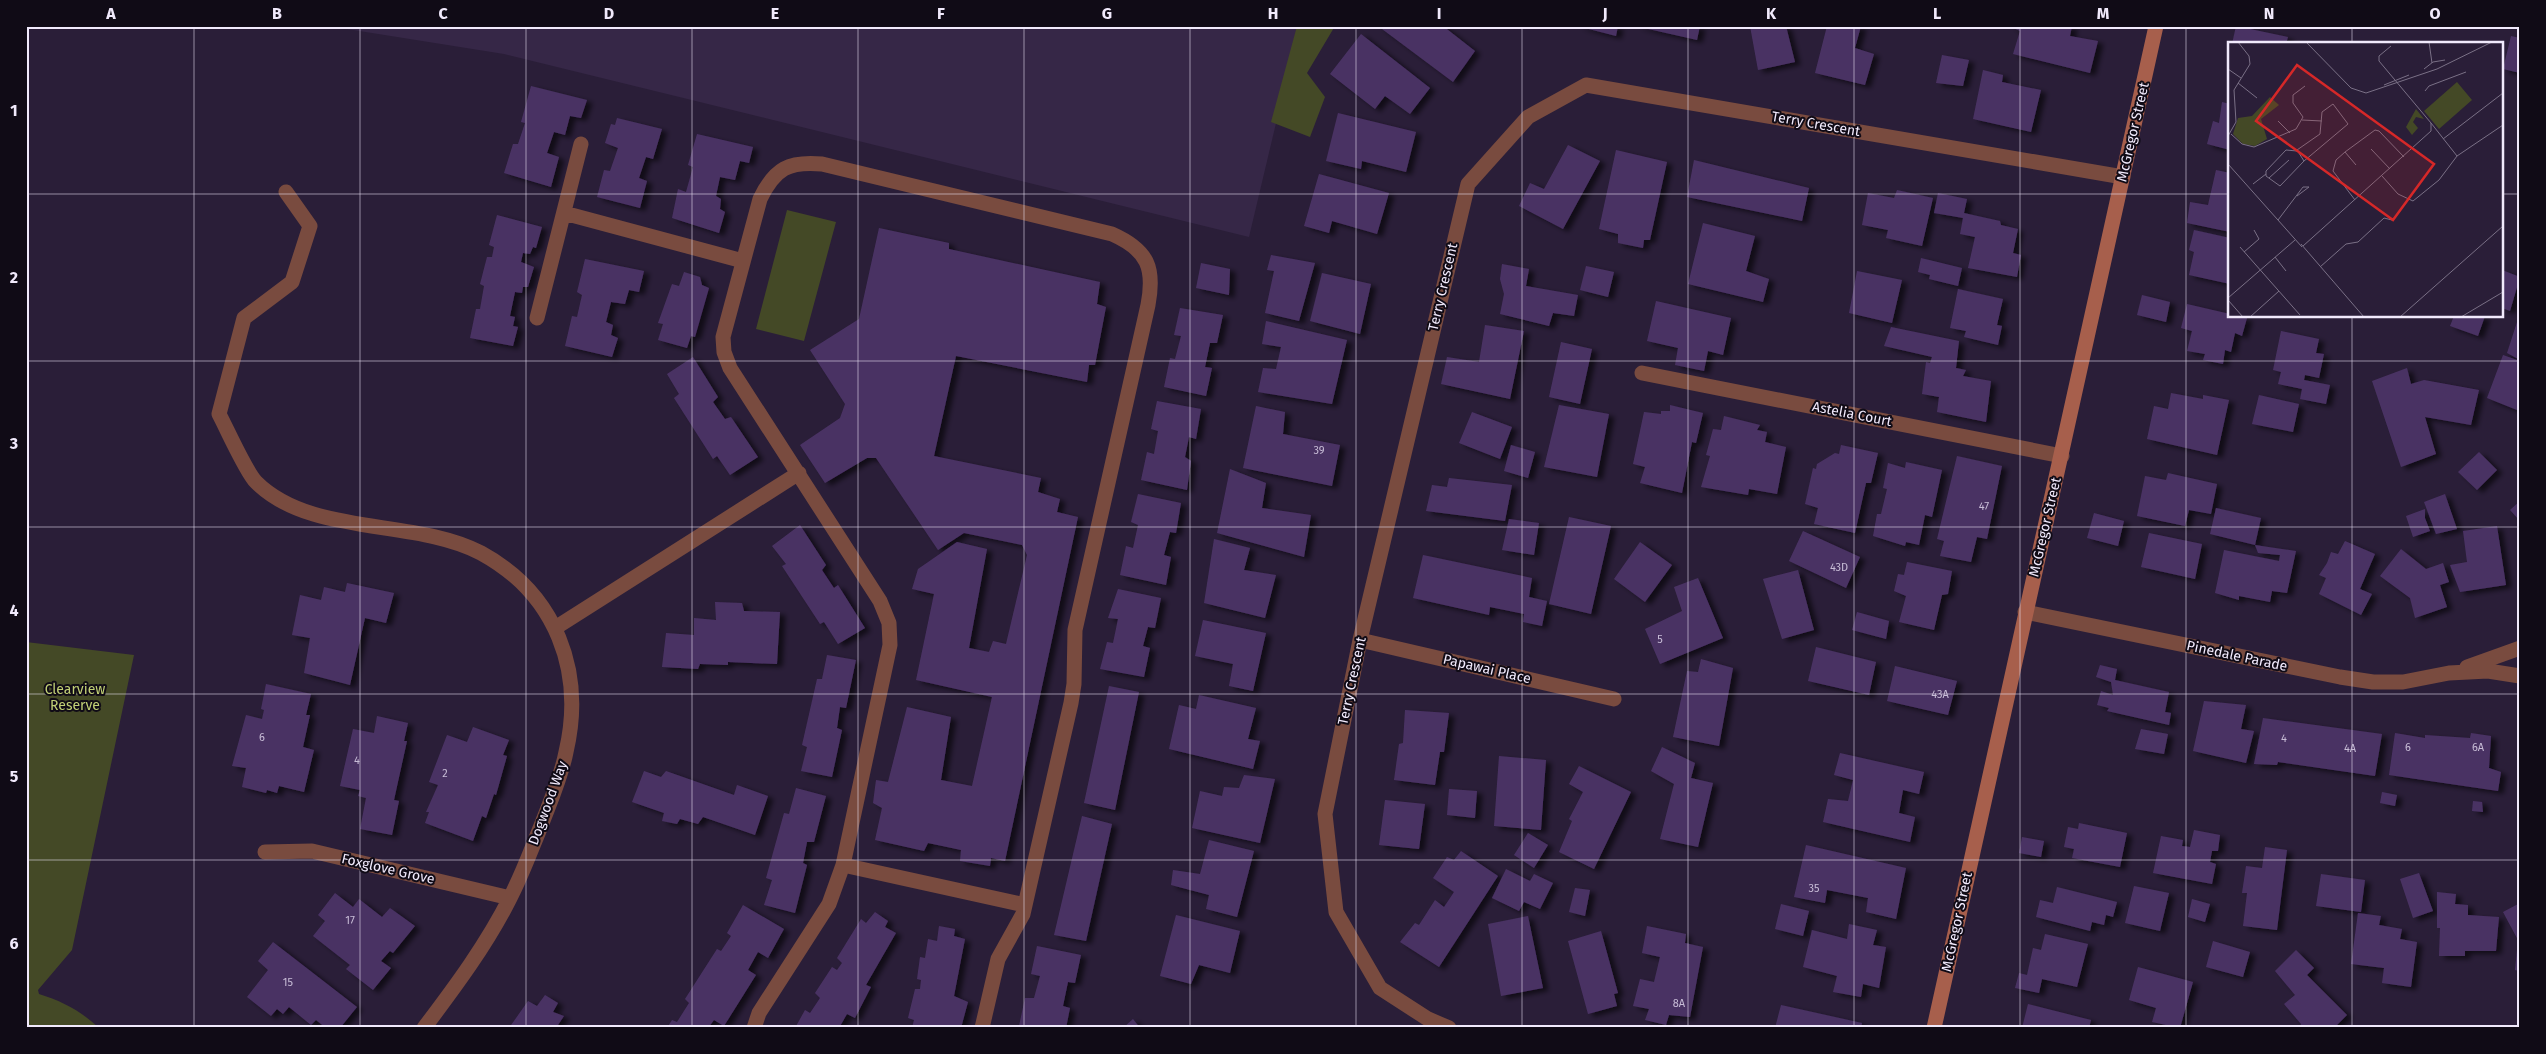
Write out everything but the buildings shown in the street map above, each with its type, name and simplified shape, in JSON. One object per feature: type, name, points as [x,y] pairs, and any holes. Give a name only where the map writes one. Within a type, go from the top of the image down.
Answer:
[{"type":"street","name":"McGregor Street","points":[[1934,1028],[2156,26]]},
{"type":"street","name":"Terry Crescent","points":[[1449,1028],[1428,1019],[1380,988],[1336,912],[1325,814],[1360,640],[1468,184],[1528,117],[1586,85],[2123,177]]},
{"type":"street","points":[[538,318],[581,144]]},
{"type":"street","points":[[754,1028],[759,1013],[828,904],[843,865],[890,645],[889,623],[880,601],[730,368],[724,352],[723,337],[760,199],[771,180],[786,167],[806,163],[822,164],[1112,234],[1135,246],[1148,264],[1151,289],[1148,305],[1075,630],[1074,684],[1071,702],[1025,905],[1020,920],[998,959],[982,1028]]},
{"type":"street","name":"Dogwood Way","points":[[286,192],[310,226],[292,282],[244,318],[219,414],[256,482],[297,509],[442,539],[481,553],[520,580],[535,596],[555,628],[570,669],[572,718],[566,752],[555,790],[510,898],[483,945],[424,1028]]},
{"type":"street","points":[[564,213],[743,261]]},
{"type":"street","name":"Astelia Court","points":[[1642,373],[2062,456]]},
{"type":"street","points":[[555,628],[799,474]]},
{"type":"street","name":"Pinedale Parade","points":[[2025,612],[2373,682],[2403,682],[2488,670],[2520,676]]},
{"type":"street","name":"Papawai Place","points":[[1360,640],[1614,698]]},
{"type":"street","name":"Pinedale Parade","points":[[2449,674],[2520,648]]},
{"type":"street","name":"Foxglove Grove","points":[[265,852],[312,851],[510,898]]},
{"type":"street","points":[[843,865],[1025,905]]},
{"type":"shaded area","points":[[328,26],[1299,26],[1249,237],[504,54]]},
{"type":"green space","points":[[1297,26],[1335,26],[1307,73],[1325,97],[1310,137],[1271,122]]},
{"type":"green space","points":[[787,210],[836,222],[804,341],[756,329]]},
{"type":"green space","name":"Clearview Reserve","points":[[26,642],[134,655],[72,950],[38,990],[39,994],[63,1003],[99,1028],[26,1028]]}]
